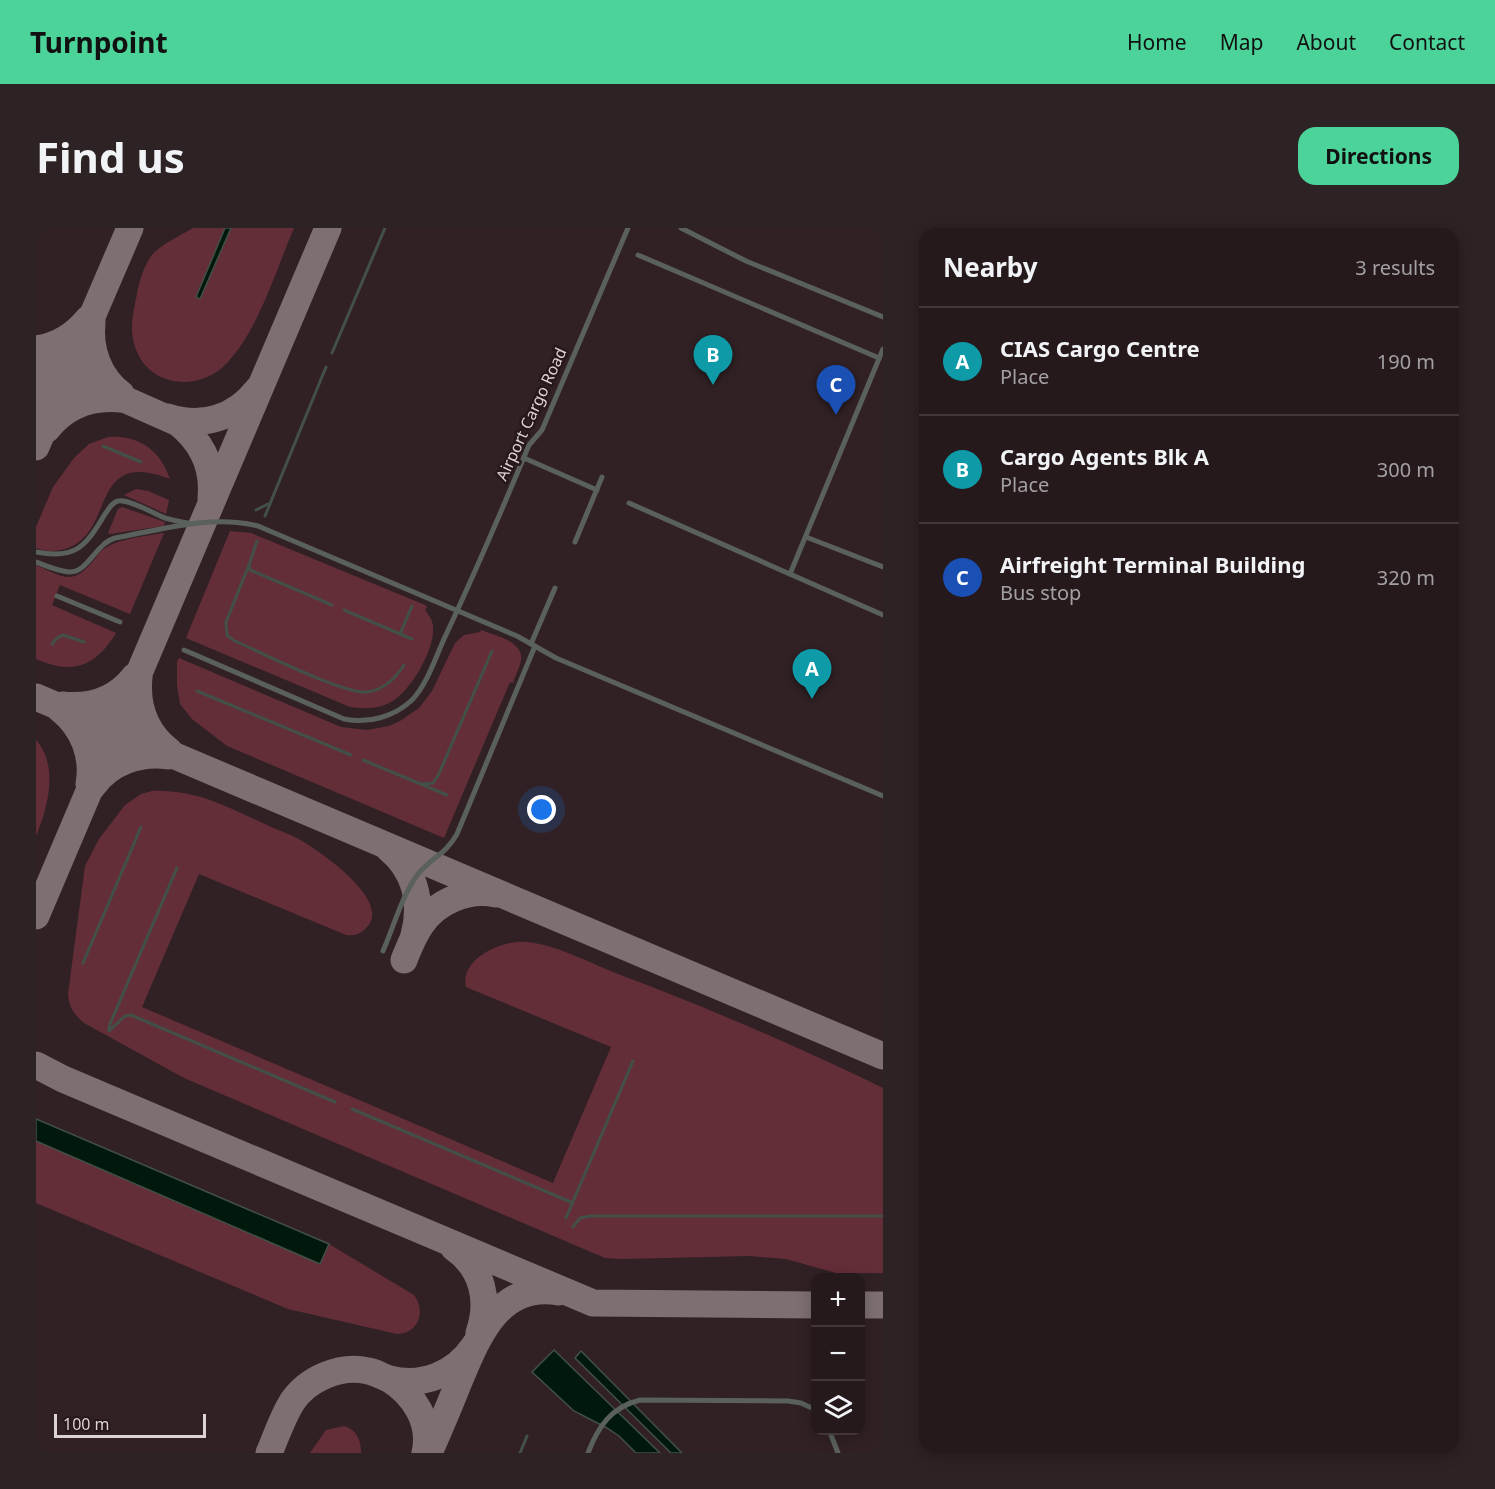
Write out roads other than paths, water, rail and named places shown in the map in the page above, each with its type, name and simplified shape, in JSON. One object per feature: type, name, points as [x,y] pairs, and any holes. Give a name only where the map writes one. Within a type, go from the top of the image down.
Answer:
[{"type":"lane","name":"Airport Cargo Road","points":[[184,650],[336,716],[353,721],[373,720],[393,713],[412,699],[421,687],[457,611],[529,445],[542,430],[628,228]]},
{"type":"lane","points":[[681,228],[746,261],[883,317]]},
{"type":"lane","points":[[638,255],[879,358]]},
{"type":"lane","points":[[790,574],[883,349]]},
{"type":"lane","points":[[524,458],[597,490]]},
{"type":"lane","points":[[575,542],[602,477]]},
{"type":"lane","points":[[36,552],[59,555],[79,549],[90,539],[112,505],[118,501],[190,524]]},
{"type":"lane","points":[[628,503],[883,615]]},
{"type":"lane","points":[[36,562],[66,572],[75,572],[109,540],[190,524],[229,522],[258,526],[457,611],[533,645],[556,658],[883,796]]},
{"type":"lane","points":[[806,537],[883,567]]},
{"type":"lane","points":[[383,951],[407,894],[418,875],[446,850],[457,834],[555,588]]},
{"type":"lane","points":[[57,596],[120,622]]},
{"type":"lane","points":[[588,1453],[600,1428],[615,1411],[630,1403],[640,1401],[782,1400],[801,1403],[811,1408]]},
{"type":"lane","points":[[831,1435],[838,1453]]},
{"type":"waterway","points":[[332,353],[385,228]]},
{"type":"waterway","points":[[265,516],[326,367]]},
{"type":"waterway","points":[[103,446],[141,462]]},
{"type":"waterway","points":[[256,510],[268,504]]},
{"type":"waterway","points":[[257,541],[249,565],[250,570],[332,605]]},
{"type":"waterway","points":[[249,565],[226,622],[227,635],[233,640],[321,680],[355,691],[373,691],[384,686],[397,675],[404,665]]},
{"type":"waterway","points":[[400,634],[412,606]]},
{"type":"waterway","points":[[344,610],[412,639]]},
{"type":"waterway","points":[[52,644],[63,635],[84,642]]},
{"type":"waterway","points":[[421,784],[433,783],[438,776],[492,651]]},
{"type":"waterway","points":[[197,691],[351,755]]},
{"type":"waterway","points":[[363,760],[447,795]]},
{"type":"waterway","points":[[83,963],[141,827]]},
{"type":"waterway","points":[[109,1030],[177,868]]},
{"type":"waterway","points":[[109,1031],[125,1016],[131,1015],[335,1102]]},
{"type":"waterway","points":[[566,1218],[633,1061]]},
{"type":"waterway","points":[[352,1109],[573,1203]]},
{"type":"waterway","points":[[573,1227],[580,1218],[591,1216],[883,1216]]},
{"type":"waterway","points":[[520,1453],[527,1436]]},
{"type":"place","name":"Cargo Agents Blk A","points":[[713,385]]},
{"type":"place","name":"Airfreight Terminal Building","points":[[836,415]]},
{"type":"place","name":"CIAS Cargo Centre","points":[[812,699]]}]
